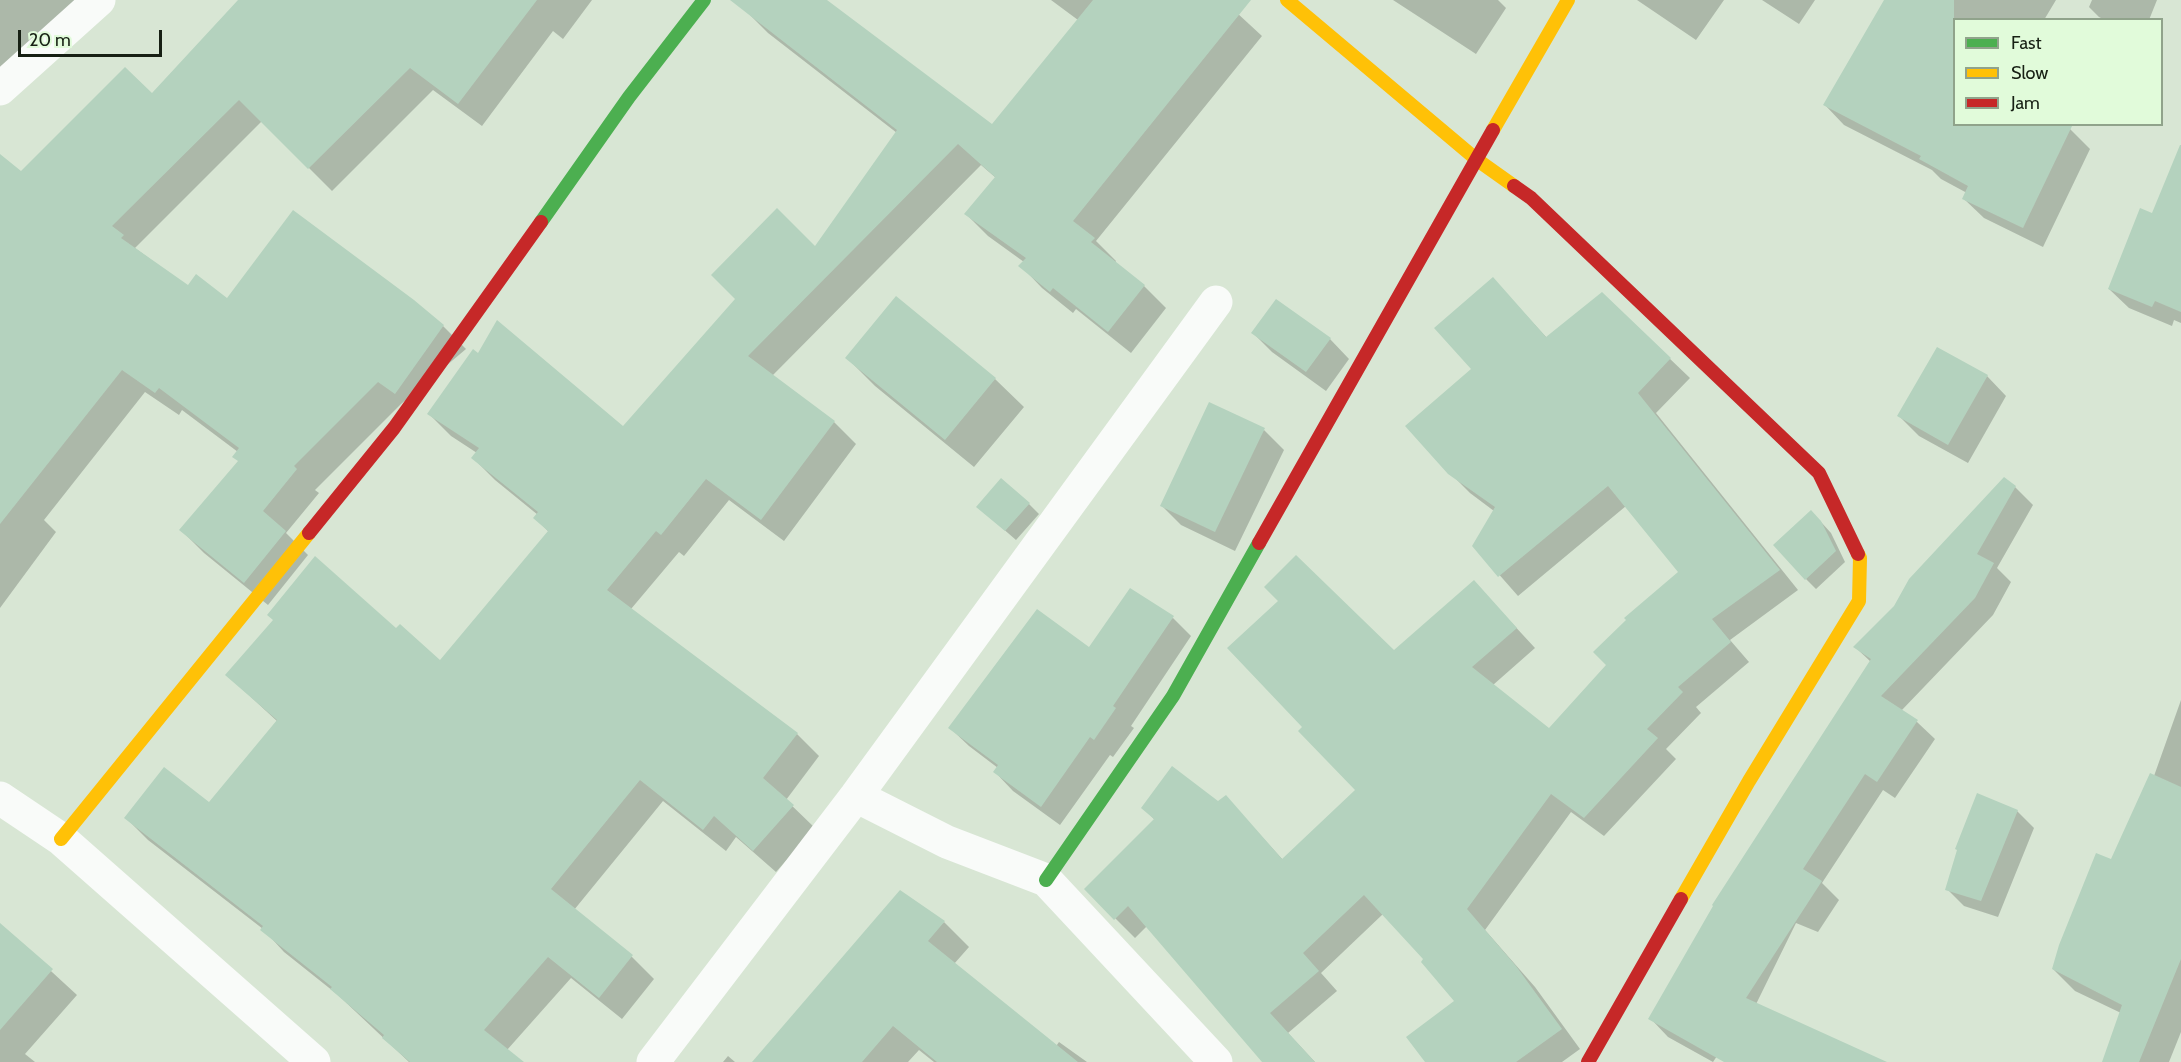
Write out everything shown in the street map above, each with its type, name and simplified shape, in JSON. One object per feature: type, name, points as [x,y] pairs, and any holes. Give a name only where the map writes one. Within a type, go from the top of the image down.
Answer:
[{"type":"street","points":[[0,88],[99,0]]},
{"type":"street","points":[[62,839],[394,428],[629,97],[704,0]]},
{"type":"street","points":[[1287,0],[1476,159],[1531,198],[1819,473],[1860,558],[1859,601],[1749,781],[1588,1062]]},
{"type":"street","points":[[1046,880],[1173,696],[1568,0]]},
{"type":"street","points":[[653,1062],[856,796],[1216,302]]},
{"type":"street","points":[[856,796],[947,842],[1046,880],[1216,1062]]},
{"type":"street","points":[[0,798],[62,839],[314,1062]]},
{"type":"building","points":[[238,0],[537,0],[458,104],[410,68],[308,169],[239,100],[112,226],[124,235],[121,238],[188,285],[196,274],[227,298],[293,210],[444,325],[395,394],[378,382],[294,466],[297,469],[263,511],[286,531],[244,583],[179,530],[238,461],[232,457],[239,448],[159,388],[155,393],[122,370],[0,524],[0,154],[21,171],[125,67],[152,93]]},
{"type":"building","points":[[730,0],[827,0],[992,124],[1093,0],[1251,0],[1073,221],[1095,238],[1091,242],[1145,285],[1108,332],[1053,288],[1050,292],[1018,266],[1026,258],[964,214],[995,177],[958,144],[748,356],[835,421],[761,520],[706,479],[661,535],[656,531],[607,590],[798,733],[763,778],[794,805],[753,851],[714,816],[703,830],[640,780],[551,889],[633,955],[599,998],[548,957],[484,1030],[524,1062],[410,1062],[382,1038],[384,1035],[330,989],[332,987],[260,930],[263,926],[124,818],[164,767],[209,802],[277,720],[225,675],[273,620],[267,615],[315,556],[396,628],[400,624],[440,660],[548,531],[533,518],[538,512],[471,458],[479,448],[427,414],[473,349],[478,353],[497,320],[623,426],[735,299],[711,275],[777,208],[815,246],[897,130]]},
{"type":"building","points":[[1884,0],[1954,0],[1953,126],[2072,126],[2023,228],[1962,199],[1968,186],[1919,159],[1921,156],[1823,105]]},
{"type":"building","points":[[2180,145],[2181,312],[2155,301],[2152,307],[2108,289],[2140,208],[2152,213]]},
{"type":"building","points":[[1493,277],[1546,337],[1602,292],[1671,358],[1638,393],[1780,570],[1712,619],[1731,642],[1678,687],[1683,692],[1647,729],[1658,738],[1584,818],[1551,794],[1467,909],[1516,966],[1562,1029],[1516,1062],[1425,1062],[1406,1037],[1454,1001],[1421,962],[1423,959],[1364,895],[1303,953],[1319,971],[1270,1013],[1315,1062],[1262,1062],[1128,906],[1114,920],[1084,889],[1154,819],[1141,808],[1172,766],[1218,801],[1226,795],[1282,859],[1355,790],[1298,731],[1302,727],[1227,648],[1278,601],[1264,587],[1296,555],[1394,650],[1474,580],[1517,628],[1472,667],[1549,728],[1606,665],[1593,652],[1626,620],[1624,618],[1678,572],[1608,486],[1498,577],[1472,546],[1495,507],[1448,474],[1405,426],[1471,369],[1434,328]]},
{"type":"building","points":[[896,296],[996,378],[945,440],[845,358]]},
{"type":"building","points":[[1276,299],[1331,338],[1306,372],[1251,333]]},
{"type":"building","points":[[1937,347],[1988,375],[1948,445],[1897,416]]},
{"type":"building","points":[[1209,402],[1265,428],[1215,532],[1160,506]]},
{"type":"building","points":[[2004,477],[2016,486],[1977,554],[1994,563],[1975,598],[1881,696],[1918,720],[1877,782],[1865,774],[1803,869],[1822,881],[1746,998],[1887,1062],[1724,1062],[1648,1019],[1712,905],[1871,659],[1853,647],[1894,606],[1909,579]]},
{"type":"building","points":[[1001,478],[1030,503],[1005,531],[976,507]]},
{"type":"building","points":[[1811,510],[1821,521],[1836,551],[1805,580],[1773,545]]},
{"type":"building","points":[[1130,588],[1174,616],[1113,706],[1116,708],[1094,740],[1090,737],[1041,807],[993,772],[998,765],[948,728],[1037,609],[1089,647]]},
{"type":"building","points":[[2150,773],[2181,787],[2181,959],[2139,1062],[2102,1062],[2122,1005],[2052,969],[2059,945],[2096,853],[2111,859]]},
{"type":"building","points":[[1977,793],[2018,810],[1981,901],[1945,890],[1957,850],[1955,849]]},
{"type":"building","points":[[900,890],[945,921],[928,941],[1078,1062],[937,1062],[893,1026],[862,1062],[752,1062]]},
{"type":"building","points":[[0,923],[53,969],[0,1030]]},
{"type":"traffic: fast","points":[[541,222],[629,97],[704,0]]},
{"type":"traffic: fast","points":[[1046,880],[1173,696],[1259,543]]},
{"type":"traffic: slow","points":[[1287,0],[1476,159],[1514,186]]},
{"type":"traffic: slow","points":[[1493,130],[1568,0]]},
{"type":"traffic: slow","points":[[61,839],[309,533]]},
{"type":"traffic: slow","points":[[1681,899],[1749,781],[1859,601],[1860,558],[1858,554]]},
{"type":"traffic: jam","points":[[1259,543],[1493,130]]},
{"type":"traffic: jam","points":[[1514,186],[1531,198],[1819,473],[1858,554]]},
{"type":"traffic: jam","points":[[309,533],[394,428],[541,222]]},
{"type":"traffic: jam","points":[[1588,1062],[1681,899]]}]
